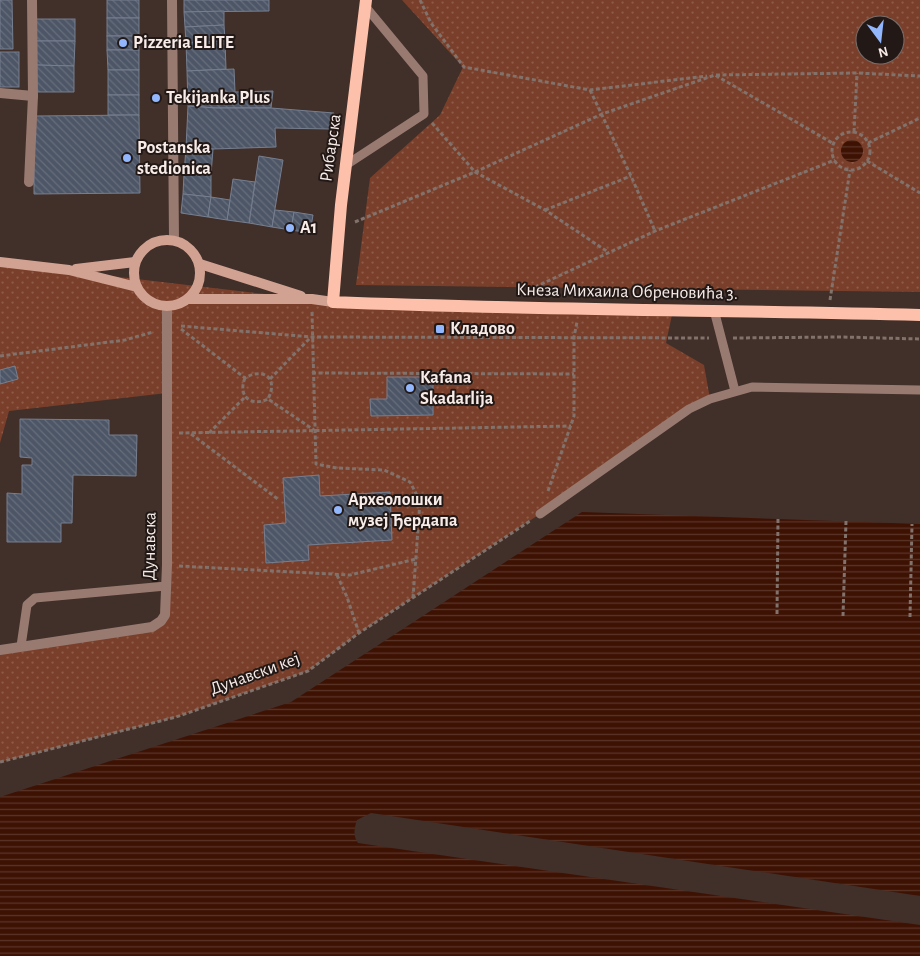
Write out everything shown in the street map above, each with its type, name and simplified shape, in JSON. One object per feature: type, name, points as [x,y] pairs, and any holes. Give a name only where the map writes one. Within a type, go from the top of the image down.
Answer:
[{"type":"main road","name":"Рибарска","points":[[333,302],[338,228],[366,3]]},
{"type":"main road","points":[[189,299],[199,283],[201,274],[200,264],[196,255],[183,242],[162,239],[150,244],[141,252],[135,262],[134,271],[137,287],[146,299],[160,305],[179,304],[189,299],[312,299],[333,302]]},
{"type":"main road","points":[[0,262],[69,270],[137,287]]},
{"type":"main road","points":[[69,270],[135,262]]},
{"type":"main road","points":[[200,264],[312,299]]},
{"type":"main road","name":"Кнеза Михаила Обреновића 3.","points":[[333,302],[464,308],[714,310],[920,315]]},
{"type":"street","points":[[29,182],[33,96],[32,0]]},
{"type":"street","points":[[172,0],[174,240]]},
{"type":"street","points":[[0,93],[33,96]]},
{"type":"street","name":"Дунавска","points":[[0,650],[152,627],[161,621],[165,615],[167,565],[167,306]]},
{"type":"lane","points":[[346,165],[424,114],[423,76],[366,3]]},
{"type":"lane","points":[[714,310],[735,391]]},
{"type":"lane","points":[[540,514],[689,409],[710,398],[752,387],[920,390]]},
{"type":"lane","points":[[22,646],[27,605],[35,598],[166,586]]},
{"type":"path","points":[[420,0],[431,23],[464,67],[590,90],[715,75],[857,73],[920,76]]},
{"type":"path","points":[[854,132],[857,73]]},
{"type":"path","points":[[338,228],[381,213],[602,114],[715,75],[834,144]]},
{"type":"path","points":[[590,90],[655,231]]},
{"type":"path","points":[[424,114],[475,172],[545,210],[608,253]]},
{"type":"path","points":[[868,143],[920,118]]},
{"type":"path","points":[[847,132],[854,132],[864,137],[868,143],[870,153],[861,167],[850,170],[839,165],[835,160],[833,149],[834,144],[842,135],[847,132]]},
{"type":"path","points":[[536,287],[655,231],[835,160]]},
{"type":"path","points":[[867,160],[920,193]]},
{"type":"path","points":[[828,313],[850,170]]},
{"type":"path","points":[[545,210],[631,176]]},
{"type":"path","points":[[312,299],[312,373],[316,464],[337,468],[384,470],[410,482],[420,501],[413,598]]},
{"type":"path","points":[[540,514],[574,416],[574,337],[580,308]]},
{"type":"path","points":[[245,378],[176,326],[312,337],[920,339]]},
{"type":"path","points":[[0,356],[125,340],[167,328]]},
{"type":"path","points":[[270,379],[312,337]]},
{"type":"path","points":[[253,373],[262,374],[270,379],[272,391],[268,398],[261,403],[251,402],[245,397],[242,390],[245,378],[253,373]]},
{"type":"path","points":[[312,373],[574,374]]},
{"type":"path","points":[[209,433],[245,397]]},
{"type":"path","points":[[268,398],[314,430]]},
{"type":"path","points":[[167,433],[571,426]]},
{"type":"path","points":[[190,433],[279,500]]},
{"type":"path","name":"Дунавски кеј","points":[[0,762],[176,717],[308,670],[359,633],[540,514]]},
{"type":"path","points":[[777,614],[778,519]]},
{"type":"path","points":[[843,616],[846,521]]},
{"type":"path","points":[[910,617],[912,524]]},
{"type":"path","points":[[167,565],[337,576],[350,575],[416,559]]},
{"type":"path","points":[[337,576],[347,597],[359,633]]},
{"type":"shaded area","points":[[402,0],[920,0],[920,292],[356,285],[370,178],[440,115],[463,67]]},
{"type":"shaded area","points":[[852,140],[860,143],[863,151],[860,159],[852,162],[844,159],[841,151],[844,143]]},
{"type":"shaded area","points":[[0,263],[333,302],[673,310],[666,343],[704,365],[710,399],[359,633],[308,671],[176,717],[0,762],[0,650],[161,621],[167,393],[9,411],[0,443]]},
{"type":"shaded area","points":[[582,512],[920,524],[920,896],[371,813],[357,820],[354,832],[358,843],[920,925],[920,956],[0,956],[0,797],[291,702]]},
{"type":"building","points":[[0,0],[12,0],[13,49],[0,49]]},
{"type":"building","points":[[107,0],[139,0],[139,18],[107,18]]},
{"type":"building","points":[[184,0],[269,0],[269,11],[184,12]]},
{"type":"building","points":[[224,11],[224,25],[185,27],[184,12]]},
{"type":"building","points":[[107,18],[139,18],[139,36],[107,36]]},
{"type":"building","points":[[36,19],[75,19],[75,41],[36,41]]},
{"type":"building","points":[[224,25],[225,41],[186,43],[185,27]]},
{"type":"building","name":"Pizzeria ELITE","points":[[107,36],[139,36],[139,50],[107,50]]},
{"type":"building","points":[[36,41],[75,41],[74,66],[36,65]]},
{"type":"building","points":[[225,41],[226,69],[187,71],[186,43]]},
{"type":"building","points":[[107,50],[139,50],[139,70],[108,70]]},
{"type":"building","points":[[0,52],[19,52],[19,87],[0,87]]},
{"type":"building","points":[[36,65],[74,66],[74,92],[36,92]]},
{"type":"building","points":[[234,69],[235,92],[273,91],[271,108],[188,106],[187,71]]},
{"type":"building","points":[[108,70],[139,70],[139,95],[108,95]]},
{"type":"building","points":[[108,95],[139,95],[139,115],[108,115]]},
{"type":"building","points":[[188,106],[271,108],[334,113],[331,129],[275,128],[276,147],[186,148]]},
{"type":"building","points":[[139,115],[140,193],[34,194],[34,116]]},
{"type":"building","points":[[186,148],[213,149],[211,175],[184,174]]},
{"type":"building","points":[[259,156],[283,160],[272,227],[249,223]]},
{"type":"building","points":[[184,174],[211,175],[211,197],[183,194]]},
{"type":"building","points":[[233,179],[255,182],[249,223],[227,220]]},
{"type":"building","points":[[183,194],[211,197],[208,217],[181,213]]},
{"type":"building","points":[[211,197],[230,200],[227,220],[208,217]]},
{"type":"building","points":[[275,210],[294,212],[291,230],[272,227]]},
{"type":"building","points":[[294,212],[313,215],[310,233],[291,230]]},
{"type":"building","points":[[15,366],[18,379],[0,384],[0,370]]},
{"type":"building","name":"Kafana Skadarlija","points":[[387,377],[433,377],[433,415],[371,416],[370,399],[387,399]]},
{"type":"building","points":[[20,419],[109,420],[109,435],[137,435],[136,476],[73,475],[72,523],[61,523],[61,542],[7,542],[7,493],[22,494],[22,465],[32,465],[32,458],[20,457]]},
{"type":"building","name":"Археолошки музеј Ђердапа","points":[[319,475],[320,496],[390,492],[392,540],[308,545],[309,560],[266,563],[264,525],[286,523],[283,478]]},
{"type":"place","name":"Pizzeria ELITE","points":[[123,43]]},
{"type":"place","name":"Tekijanka Plus","points":[[156,98]]},
{"type":"place","name":"Postanska stedionica","points":[[127,158]]},
{"type":"place","name":"A1","points":[[290,228]]},
{"type":"place","name":"Кладово","points":[[440,329]]},
{"type":"place","name":"Kafana Skadarlija","points":[[410,388]]},
{"type":"place","name":"Археолошки музеј Ђердапа","points":[[338,510]]}]
